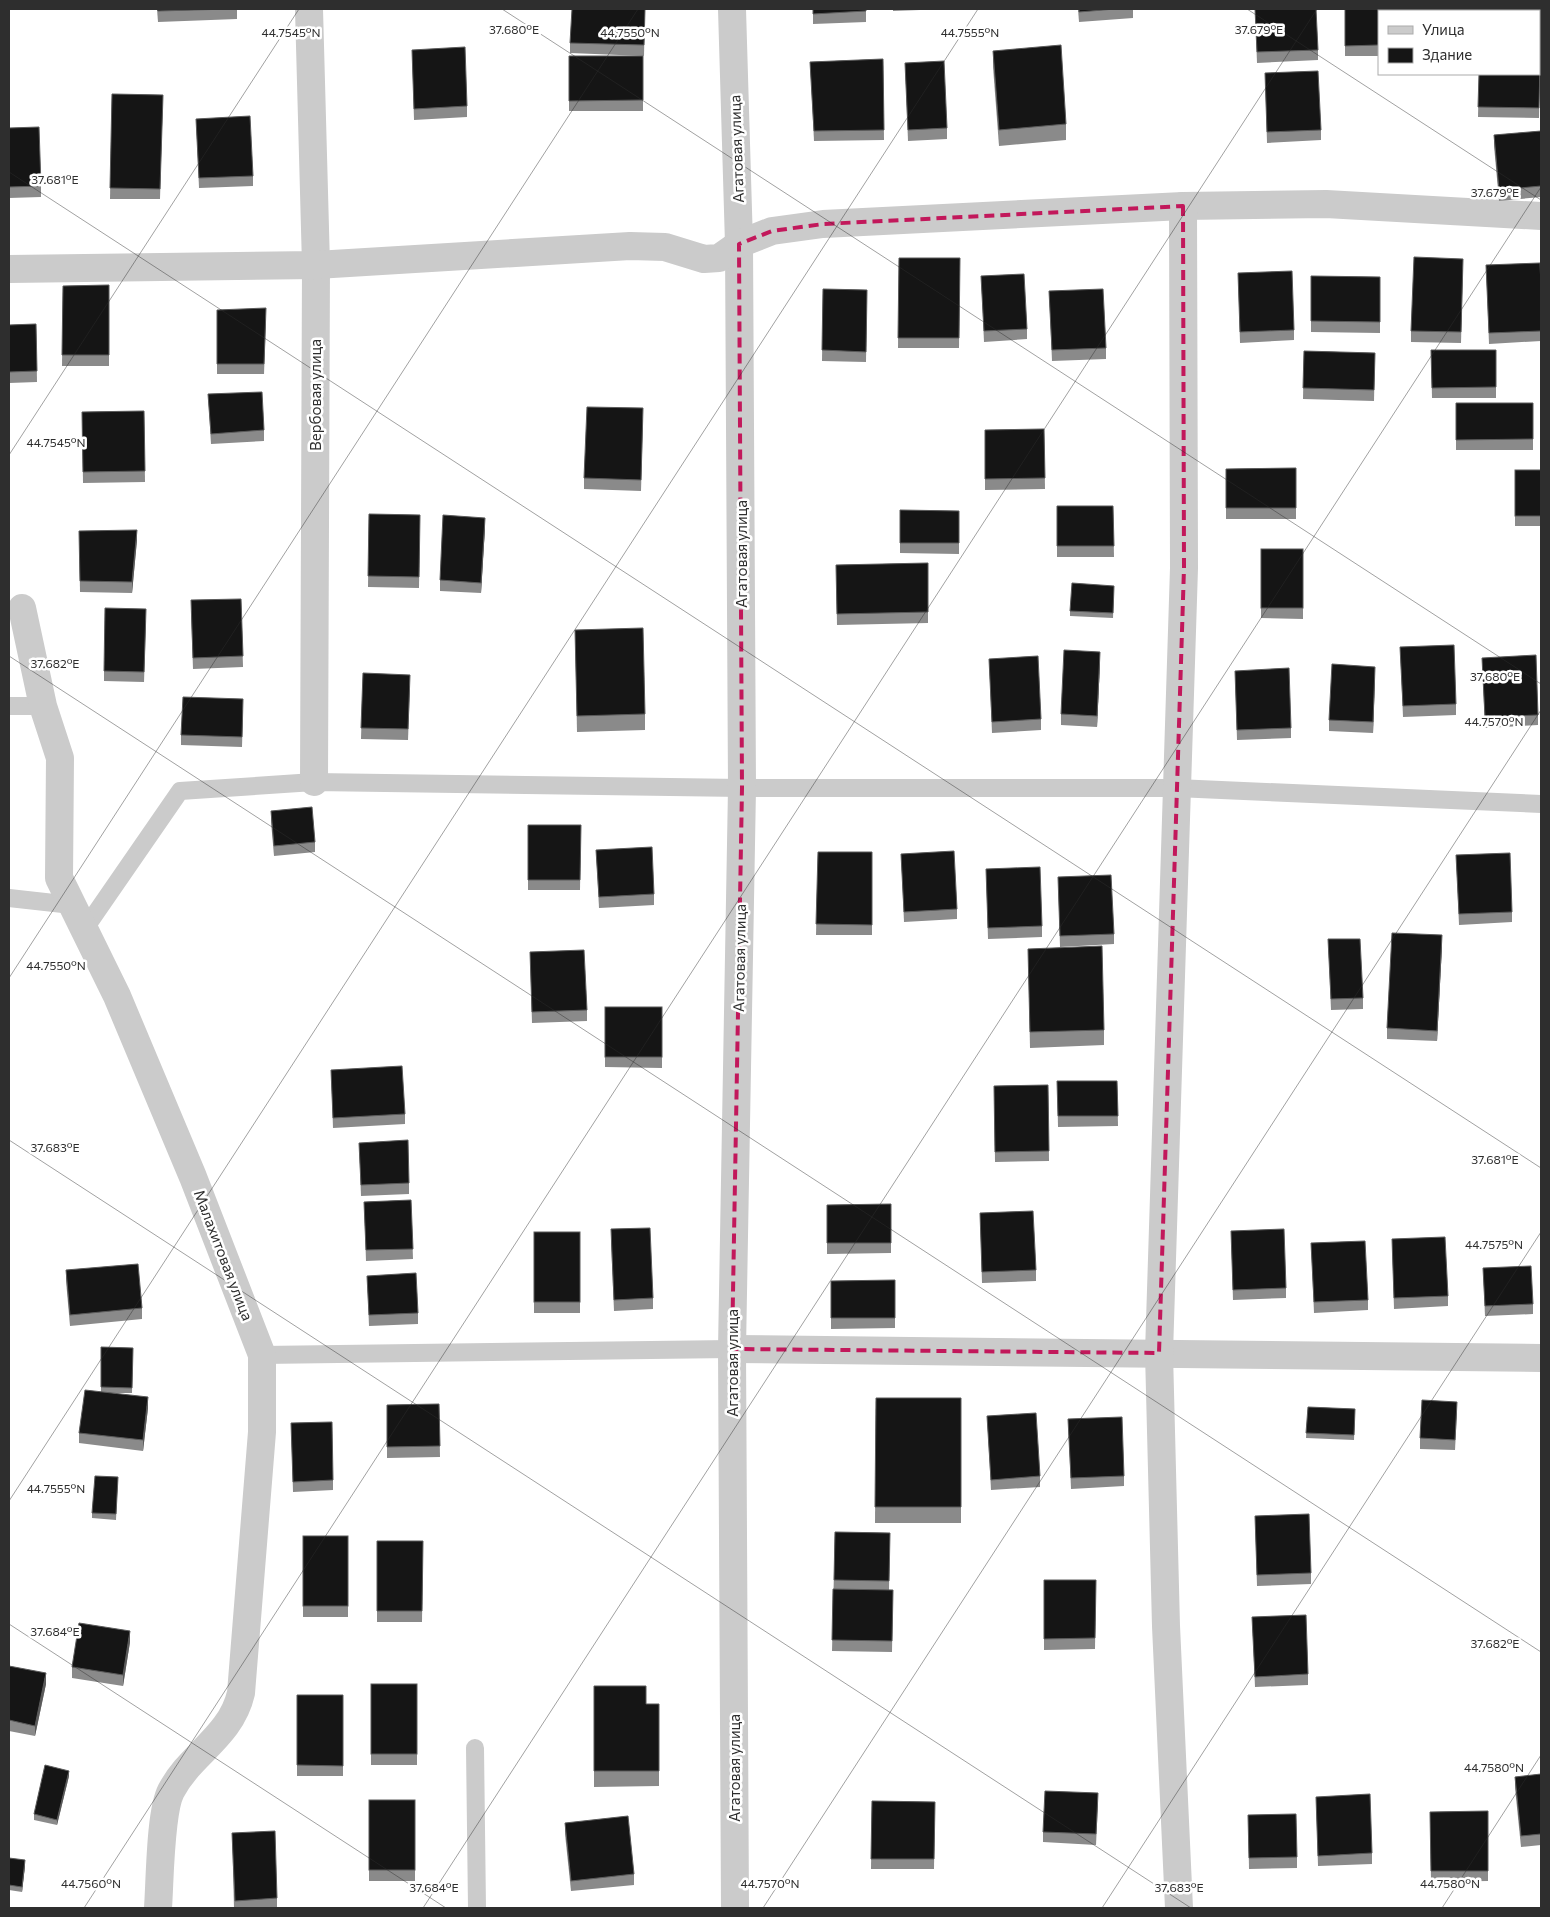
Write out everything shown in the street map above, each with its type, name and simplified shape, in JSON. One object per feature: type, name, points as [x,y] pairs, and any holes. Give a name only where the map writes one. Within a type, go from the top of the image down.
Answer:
[{"type":"street","name":"Вербовая улица","points":[[309,9],[316,266],[314,782]]},
{"type":"street","name":"Агатовая улица","points":[[732,9],[739,244],[742,788],[732,1350],[735,1908]]},
{"type":"street","points":[[9,269],[316,266],[630,246],[665,247],[704,259],[719,258],[739,244],[772,231],[823,224],[1183,206],[1326,204],[1541,216]]},
{"type":"street","points":[[1179,1908],[1166,1626],[1158,1353],[1184,568],[1183,206]]},
{"type":"street","name":"Малахитовая улица","points":[[22,608],[43,706],[60,758],[59,878],[117,996],[186,1159],[262,1355],[262,1432],[241,1693],[237,1710],[226,1726],[181,1776],[170,1792],[165,1814],[158,1908]]},
{"type":"street","points":[[732,1350],[1541,1358]]},
{"type":"lane","points":[[9,706],[43,706]]},
{"type":"lane","points":[[84,930],[180,791],[314,782],[742,788],[1176,788],[1541,804]]},
{"type":"lane","points":[[9,898],[72,905]]},
{"type":"lane","points":[[262,1355],[732,1350]]},
{"type":"lane","points":[[475,1748],[477,1908]]},
{"type":"highlighted area","points":[[1183,206],[1184,568],[1159,1353],[732,1349],[742,788],[739,244],[772,231],[823,224]]},
{"type":"building","points":[[157,9],[230,9],[158,11]]},
{"type":"building","points":[[572,9],[645,9],[644,45],[570,43]]},
{"type":"building","points":[[813,9],[866,9],[866,11],[813,14]]},
{"type":"building","points":[[1079,9],[1115,9],[1079,12]]},
{"type":"building","points":[[1255,9],[1316,9],[1318,50],[1257,52]]},
{"type":"building","points":[[1345,9],[1397,9],[1378,10],[1378,45],[1345,46]]},
{"type":"building","points":[[1061,45],[1066,124],[999,130],[993,51]]},
{"type":"building","points":[[465,47],[467,106],[414,109],[412,50]]},
{"type":"building","points":[[569,56],[643,56],[643,100],[569,101]]},
{"type":"building","points":[[883,59],[884,130],[814,131],[810,62]]},
{"type":"building","points":[[944,61],[947,128],[908,130],[905,63]]},
{"type":"building","points":[[1318,71],[1321,130],[1267,132],[1265,73]]},
{"type":"building","points":[[1479,75],[1540,75],[1539,108],[1478,107]]},
{"type":"building","points":[[112,94],[163,95],[160,189],[110,188]]},
{"type":"building","points":[[250,116],[253,176],[199,178],[196,119]]},
{"type":"building","points":[[39,127],[41,186],[9,187],[9,128]]},
{"type":"building","points":[[1541,131],[1541,186],[1499,190],[1494,135]]},
{"type":"building","points":[[1414,257],[1463,259],[1461,332],[1411,331]]},
{"type":"building","points":[[899,258],[960,258],[959,338],[898,338]]},
{"type":"building","points":[[1540,263],[1541,331],[1489,333],[1486,265]]},
{"type":"building","points":[[1292,271],[1294,330],[1240,332],[1238,273]]},
{"type":"building","points":[[1024,274],[1027,329],[984,331],[981,276]]},
{"type":"building","points":[[1311,276],[1380,277],[1380,322],[1311,321]]},
{"type":"building","points":[[109,285],[109,355],[62,355],[63,286]]},
{"type":"building","points":[[823,289],[867,290],[866,352],[822,350]]},
{"type":"building","points":[[1103,289],[1106,348],[1052,350],[1049,291]]},
{"type":"building","points":[[266,308],[264,364],[217,364],[217,310]]},
{"type":"building","points":[[36,324],[37,371],[9,372],[9,325]]},
{"type":"building","points":[[1431,350],[1496,350],[1496,387],[1432,388]]},
{"type":"building","points":[[1304,351],[1375,353],[1374,390],[1303,388]]},
{"type":"building","points":[[262,392],[264,430],[211,434],[208,394]]},
{"type":"building","points":[[1456,403],[1533,403],[1533,439],[1456,440]]},
{"type":"building","points":[[587,407],[643,408],[641,480],[584,478]]},
{"type":"building","points":[[144,411],[145,471],[83,472],[82,412]]},
{"type":"building","points":[[1044,429],[1045,478],[985,479],[985,430]]},
{"type":"building","points":[[1296,468],[1296,508],[1226,508],[1226,469]]},
{"type":"building","points":[[1515,470],[1541,470],[1541,516],[1515,516]]},
{"type":"building","points":[[1057,506],[1113,506],[1114,546],[1057,546]]},
{"type":"building","points":[[900,510],[959,511],[959,543],[900,543]]},
{"type":"building","points":[[369,514],[420,515],[419,577],[368,576]]},
{"type":"building","points":[[443,515],[485,518],[481,583],[440,580]]},
{"type":"building","points":[[137,530],[132,582],[80,581],[79,531]]},
{"type":"building","points":[[1261,549],[1303,549],[1303,608],[1261,608]]},
{"type":"building","points":[[928,563],[928,612],[837,614],[836,565]]},
{"type":"building","points":[[1072,583],[1114,586],[1113,613],[1070,611]]},
{"type":"building","points":[[241,599],[243,656],[193,658],[191,600]]},
{"type":"building","points":[[105,608],[146,609],[144,672],[104,671]]},
{"type":"building","points":[[643,628],[645,714],[577,716],[575,630]]},
{"type":"building","points":[[1454,645],[1456,704],[1403,706],[1400,647]]},
{"type":"building","points":[[1064,650],[1100,652],[1097,716],[1061,714]]},
{"type":"building","points":[[1536,655],[1538,715],[1485,717],[1482,658]]},
{"type":"building","points":[[1038,656],[1041,719],[992,722],[989,659]]},
{"type":"building","points":[[1332,664],[1375,667],[1373,722],[1329,720]]},
{"type":"building","points":[[1289,668],[1291,728],[1237,730],[1235,671]]},
{"type":"building","points":[[363,673],[410,675],[408,729],[361,728]]},
{"type":"building","points":[[183,697],[243,699],[242,737],[181,735]]},
{"type":"building","points":[[312,807],[315,842],[274,846],[271,811]]},
{"type":"building","points":[[528,825],[581,825],[580,880],[528,880]]},
{"type":"building","points":[[652,847],[654,894],[599,897],[596,850]]},
{"type":"building","points":[[954,851],[957,909],[904,912],[901,854]]},
{"type":"building","points":[[818,852],[872,852],[872,925],[816,924]]},
{"type":"building","points":[[1510,853],[1512,912],[1459,914],[1456,855]]},
{"type":"building","points":[[1040,867],[1042,926],[988,928],[986,869]]},
{"type":"building","points":[[1111,875],[1114,934],[1060,936],[1058,877]]},
{"type":"building","points":[[1392,933],[1442,935],[1437,1031],[1387,1028]]},
{"type":"building","points":[[1328,939],[1360,939],[1363,998],[1331,999]]},
{"type":"building","points":[[1102,946],[1104,1030],[1030,1032],[1028,949]]},
{"type":"building","points":[[584,950],[587,1010],[532,1012],[530,952]]},
{"type":"building","points":[[605,1007],[662,1007],[662,1057],[605,1057]]},
{"type":"building","points":[[402,1066],[405,1114],[333,1118],[331,1070]]},
{"type":"building","points":[[1057,1081],[1117,1081],[1118,1116],[1058,1116]]},
{"type":"building","points":[[1048,1085],[1049,1151],[995,1152],[994,1086]]},
{"type":"building","points":[[408,1140],[409,1183],[361,1185],[359,1143]]},
{"type":"building","points":[[411,1200],[413,1249],[366,1250],[364,1202]]},
{"type":"building","points":[[891,1204],[891,1243],[827,1243],[827,1205]]},
{"type":"building","points":[[1033,1211],[1036,1270],[982,1272],[980,1213]]},
{"type":"building","points":[[650,1228],[653,1298],[614,1300],[611,1229]]},
{"type":"building","points":[[1284,1229],[1286,1288],[1233,1290],[1231,1231]]},
{"type":"building","points":[[534,1232],[580,1232],[580,1302],[534,1302]]},
{"type":"building","points":[[1445,1237],[1448,1296],[1394,1298],[1392,1239]]},
{"type":"building","points":[[1365,1241],[1368,1300],[1314,1302],[1311,1243]]},
{"type":"building","points":[[138,1264],[142,1308],[70,1315],[66,1270]]},
{"type":"building","points":[[1531,1266],[1533,1304],[1485,1306],[1483,1268]]},
{"type":"building","points":[[416,1273],[418,1313],[369,1315],[367,1276]]},
{"type":"building","points":[[895,1280],[895,1318],[831,1318],[831,1281]]},
{"type":"building","points":[[101,1347],[133,1348],[132,1388],[101,1387]]},
{"type":"building","points":[[85,1390],[148,1397],[143,1440],[79,1433]]},
{"type":"building","points":[[876,1398],[961,1398],[961,1507],[875,1507]]},
{"type":"building","points":[[1422,1400],[1457,1402],[1455,1440],[1420,1438]]},
{"type":"building","points":[[439,1404],[440,1446],[387,1447],[387,1405]]},
{"type":"building","points":[[1308,1407],[1355,1409],[1354,1435],[1306,1433]]},
{"type":"building","points":[[1036,1413],[1040,1476],[991,1480],[987,1416]]},
{"type":"building","points":[[1122,1417],[1124,1476],[1071,1478],[1068,1419]]},
{"type":"building","points":[[332,1422],[333,1480],[293,1482],[291,1423]]},
{"type":"building","points":[[95,1476],[118,1477],[116,1514],[92,1513]]},
{"type":"building","points":[[1309,1514],[1311,1573],[1257,1575],[1255,1516]]},
{"type":"building","points":[[835,1532],[890,1533],[889,1581],[834,1580]]},
{"type":"building","points":[[303,1536],[348,1536],[348,1606],[303,1606]]},
{"type":"building","points":[[377,1541],[423,1541],[422,1611],[377,1611]]},
{"type":"building","points":[[1044,1580],[1096,1580],[1095,1638],[1044,1639]]},
{"type":"building","points":[[833,1589],[893,1590],[892,1641],[832,1640]]},
{"type":"building","points":[[1306,1615],[1308,1674],[1255,1677],[1252,1617]]},
{"type":"building","points":[[79,1623],[130,1631],[123,1675],[72,1667]]},
{"type":"building","points":[[9,1666],[46,1673],[35,1726],[9,1720]]},
{"type":"building","points":[[371,1684],[417,1684],[417,1754],[371,1754]]},
{"type":"building","points":[[594,1686],[646,1686],[646,1704],[659,1704],[659,1771],[594,1771]]},
{"type":"building","points":[[297,1695],[343,1695],[343,1766],[297,1765]]},
{"type":"building","points":[[45,1765],[69,1771],[57,1820],[34,1814]]},
{"type":"building","points":[[1541,1774],[1541,1834],[1521,1836],[1515,1777]]},
{"type":"building","points":[[1045,1791],[1098,1793],[1096,1834],[1043,1832]]},
{"type":"building","points":[[1370,1794],[1372,1853],[1318,1856],[1316,1797]]},
{"type":"building","points":[[369,1800],[415,1800],[415,1870],[369,1870]]},
{"type":"building","points":[[872,1801],[935,1802],[934,1859],[871,1859]]},
{"type":"building","points":[[1488,1811],[1488,1871],[1431,1871],[1430,1812]]},
{"type":"building","points":[[1296,1814],[1297,1857],[1249,1858],[1248,1815]]},
{"type":"building","points":[[628,1816],[634,1874],[571,1881],[565,1823]]},
{"type":"building","points":[[275,1831],[277,1898],[235,1901],[232,1833]]},
{"type":"building","points":[[9,1858],[25,1860],[22,1887],[9,1885]]}]
